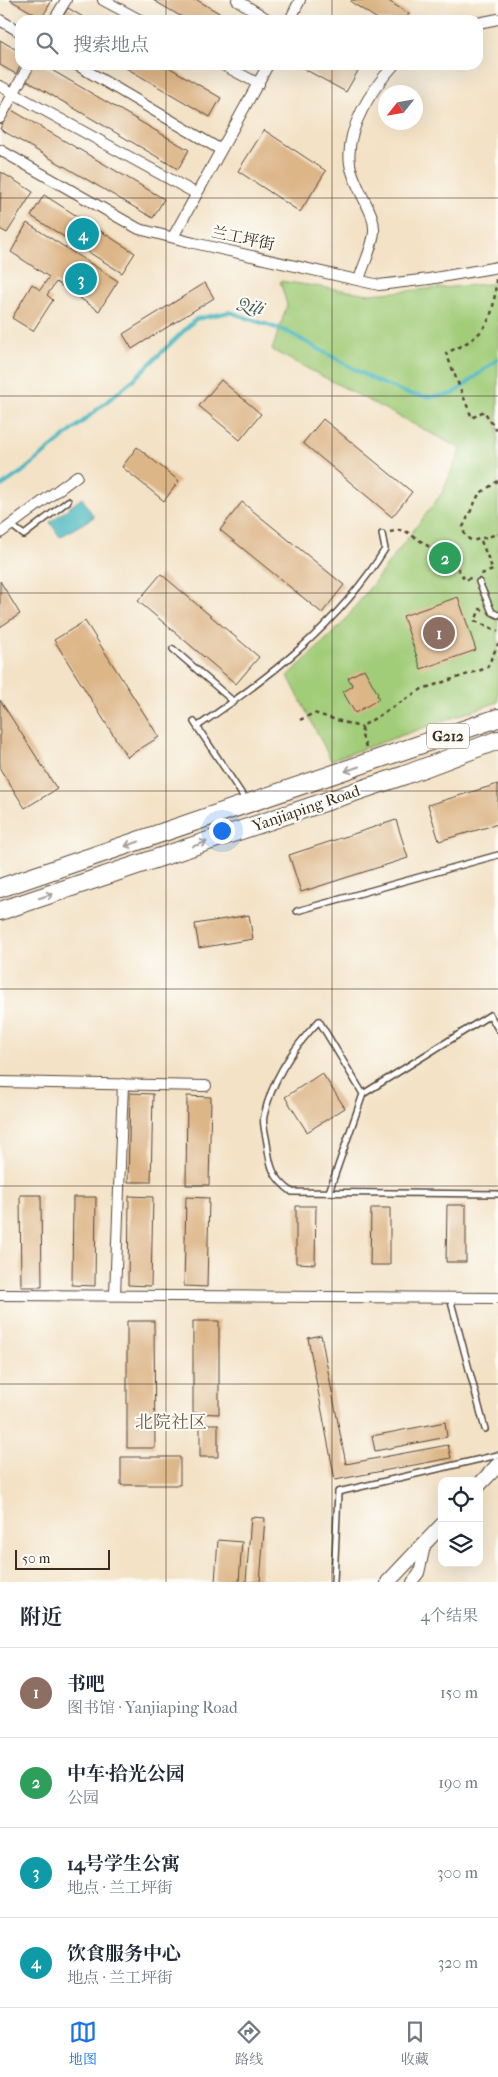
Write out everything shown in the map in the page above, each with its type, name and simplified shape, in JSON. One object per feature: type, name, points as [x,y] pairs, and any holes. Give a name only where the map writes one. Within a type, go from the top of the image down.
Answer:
[{"type":"highway","name":"Yanjiaping Road","points":[[0,888],[371,763],[498,718]]},
{"type":"highway","name":"Yanjiaping Road","points":[[0,911],[405,774],[498,740]]},
{"type":"street","points":[[57,15],[66,0]]},
{"type":"street","points":[[103,0],[131,15]]},
{"type":"street","points":[[237,0],[261,15]]},
{"type":"street","points":[[292,15],[300,0]]},
{"type":"street","points":[[483,22],[498,19]]},
{"type":"street","points":[[0,20],[15,29]]},
{"type":"street","points":[[0,118],[26,70]]},
{"type":"street","points":[[85,70],[221,150]]},
{"type":"street","points":[[233,70],[259,84]]},
{"type":"street","points":[[172,237],[266,70]]},
{"type":"street","points":[[358,280],[374,233],[373,217],[350,164],[352,135],[362,108],[378,82],[389,70]]},
{"type":"street","points":[[0,86],[197,194]]},
{"type":"street","name":"兰工坪街","points":[[0,150],[139,229],[172,237],[379,285],[429,279],[497,267]]},
{"type":"street","points":[[0,533],[77,476]]},
{"type":"street","points":[[0,1082],[206,1086]]},
{"type":"street","points":[[115,1295],[123,1084]]},
{"type":"street","points":[[0,1295],[498,1298]]},
{"type":"street","points":[[483,1481],[498,1464]]},
{"type":"street","points":[[388,1582],[438,1529]]},
{"type":"street","points":[[412,1582],[419,1573],[426,1541]]},
{"type":"lane","points":[[11,525],[24,535],[68,501]]},
{"type":"lane","points":[[248,804],[196,724],[234,702],[321,631],[372,571],[386,549],[382,534]]},
{"type":"lane","points":[[479,582],[492,612],[498,615]]},
{"type":"lane","points":[[173,649],[234,702]]},
{"type":"lane","points":[[297,911],[498,855]]},
{"type":"lane","points":[[328,1192],[363,1094],[490,1015],[498,1029]]},
{"type":"lane","points":[[363,1094],[319,1020],[301,1039],[280,1071],[264,1118],[269,1164],[278,1182],[292,1192],[498,1194]]},
{"type":"lane","points":[[450,1298],[485,1429]]},
{"type":"lane","points":[[334,1582],[338,1492],[498,1455]]},
{"type":"path","points":[[497,267],[493,302],[489,318],[483,330],[478,336],[446,353],[472,418],[484,410],[498,433]]},
{"type":"path","points":[[498,481],[480,494],[463,527],[465,536],[472,541],[498,534]]},
{"type":"path","points":[[382,534],[399,530],[407,532],[455,564],[465,580],[493,570],[481,540]]},
{"type":"path","points":[[492,612],[480,609],[475,621],[498,630]]},
{"type":"path","points":[[371,763],[361,733],[364,725],[422,689],[487,668],[498,644]]},
{"type":"path","points":[[300,720],[314,713],[363,728]]},
{"type":"green space","points":[[280,281],[370,294],[498,283],[498,702],[331,760],[288,676],[342,624],[442,493],[461,449],[272,350],[287,305]]},
{"type":"water","points":[[82,498],[94,517],[60,537],[50,522]]},
{"type":"building","points":[[10,0],[52,0],[44,15],[37,15]]},
{"type":"building","points":[[153,0],[197,0],[222,15],[178,15]]},
{"type":"building","points":[[352,0],[387,0],[409,14],[371,15],[351,2]]},
{"type":"building","points":[[68,8],[80,15],[64,15]]},
{"type":"building","points":[[0,40],[15,49],[15,70],[18,70],[16,74],[0,65]]},
{"type":"building","points":[[30,70],[52,70],[189,150],[178,169],[24,79]]},
{"type":"building","points":[[130,70],[173,70],[221,98],[210,117]]},
{"type":"building","points":[[306,70],[358,71],[346,92]]},
{"type":"building","points":[[10,109],[164,199],[153,218],[0,129]]},
{"type":"building","points":[[264,130],[326,171],[300,212],[238,171]]},
{"type":"building","points":[[1,172],[33,192],[7,233],[0,229]]},
{"type":"building","points":[[44,195],[135,253],[122,273],[31,216]]},
{"type":"building","points":[[27,223],[118,281],[99,311],[56,282],[47,295],[53,300],[33,331],[12,318],[32,284],[40,290],[49,277],[11,252]]},
{"type":"building","points":[[205,283],[214,298],[132,349],[123,334]]},
{"type":"building","points":[[221,380],[261,414],[240,440],[199,406]]},
{"type":"building","points":[[323,419],[412,492],[392,517],[303,443]]},
{"type":"building","points":[[137,447],[179,481],[164,501],[122,467]]},
{"type":"building","points":[[242,502],[344,585],[322,613],[220,530]]},
{"type":"building","points":[[161,574],[259,657],[236,684],[138,601]]},
{"type":"building","points":[[0,581],[20,614],[0,627]]},
{"type":"building","points":[[458,597],[476,650],[421,669],[403,616]]},
{"type":"building","points":[[85,621],[159,737],[127,757],[54,640]]},
{"type":"building","points":[[364,669],[379,699],[355,713],[343,692],[353,686],[348,678]]},
{"type":"building","points":[[0,700],[57,789],[25,808],[0,769]]},
{"type":"building","points":[[498,784],[498,824],[439,841],[428,805]]},
{"type":"building","points":[[396,820],[408,858],[301,892],[289,855]]},
{"type":"building","points":[[249,915],[253,939],[199,948],[195,924]]},
{"type":"building","points":[[322,1073],[345,1108],[307,1132],[285,1097]]},
{"type":"building","points":[[130,1093],[153,1094],[151,1182],[128,1182]]},
{"type":"building","points":[[187,1096],[211,1097],[209,1185],[186,1185]]},
{"type":"building","points":[[20,1195],[41,1195],[42,1287],[21,1287]]},
{"type":"building","points":[[129,1196],[153,1197],[151,1286],[128,1285]]},
{"type":"building","points":[[73,1197],[96,1197],[95,1286],[72,1285]]},
{"type":"building","points":[[186,1197],[209,1198],[207,1287],[184,1286]]},
{"type":"building","points":[[447,1205],[466,1205],[466,1262],[446,1262]]},
{"type":"building","points":[[296,1206],[316,1206],[315,1264],[296,1263]]},
{"type":"building","points":[[371,1208],[390,1208],[390,1265],[370,1265]]},
{"type":"building","points":[[127,1321],[154,1321],[155,1448],[127,1448]]},
{"type":"building","points":[[193,1321],[219,1321],[219,1414],[193,1413]]},
{"type":"building","points":[[321,1335],[346,1464],[448,1445],[451,1458],[335,1480],[308,1338]]},
{"type":"building","points":[[445,1422],[447,1437],[375,1451],[372,1436]]},
{"type":"building","points":[[200,1424],[218,1424],[218,1457],[200,1457]]},
{"type":"building","points":[[121,1457],[180,1457],[180,1485],[121,1485]]},
{"type":"building","points":[[251,1517],[265,1518],[260,1582],[246,1582]]},
{"type":"building","points":[[218,1540],[242,1542],[239,1582],[215,1582]]},
{"type":"waterway","name":"Qili","points":[[0,487],[22,472],[134,379],[196,319],[230,312],[288,332],[376,381],[409,394],[431,397],[453,394],[498,359]]},
{"type":"place","name":"饮食服务中心","points":[[83,234]]},
{"type":"place","name":"14号学生公寓","points":[[81,279]]},
{"type":"place","name":"中车·拾光公园","points":[[445,558]]},
{"type":"place","name":"书吧","points":[[439,633]]},
{"type":"district","name":"北院社区","points":[[171,1422]]}]
